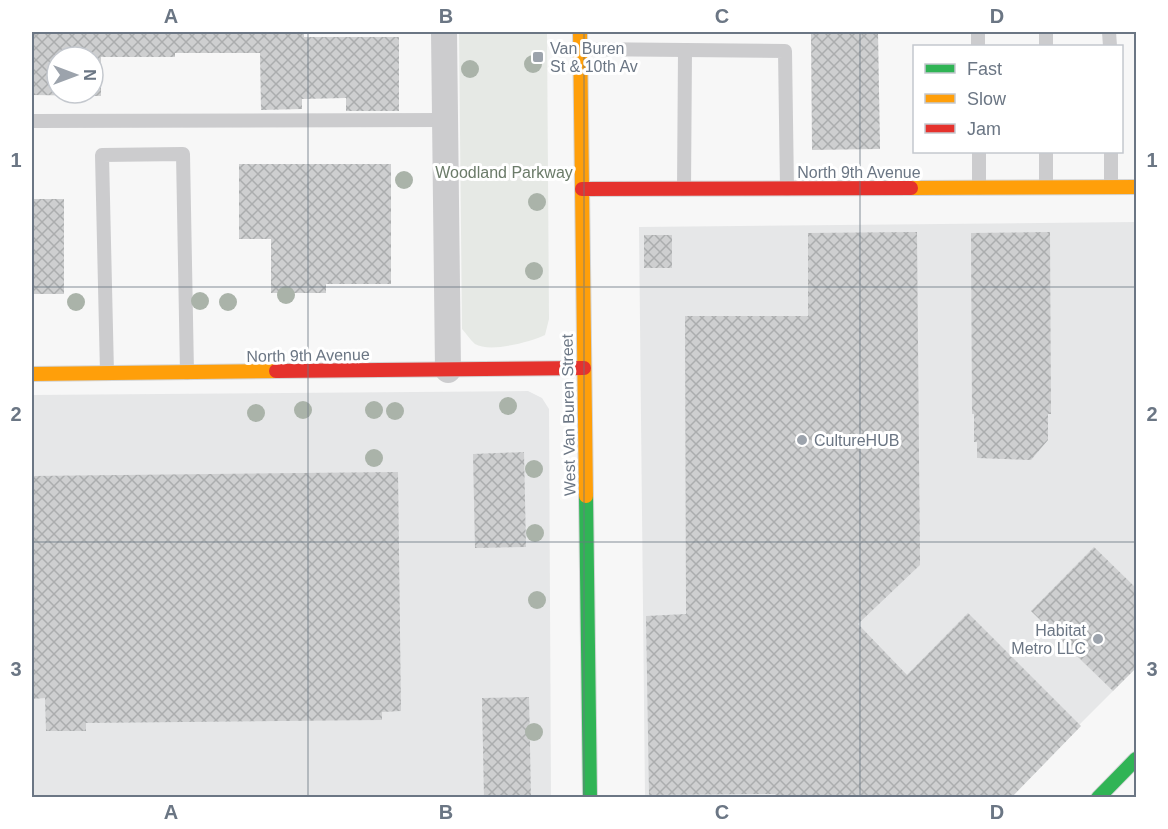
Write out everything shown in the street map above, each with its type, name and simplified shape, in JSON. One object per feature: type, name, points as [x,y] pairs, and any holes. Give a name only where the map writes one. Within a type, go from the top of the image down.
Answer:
[{"type":"street","points":[[444,32],[448,370]]},
{"type":"street","name":"West Van Buren Street","points":[[580,32],[590,798]]},
{"type":"street","name":"North 9th Avenue","points":[[582,189],[1137,187]]},
{"type":"street","name":"North 9th Avenue","points":[[32,374],[584,368]]},
{"type":"street","points":[[1098,798],[1137,759]]},
{"type":"lane","points":[[580,50],[785,51],[787,189]]},
{"type":"lane","points":[[684,189],[685,51]]},
{"type":"lane","points":[[32,121],[445,120]]},
{"type":"lane","points":[[979,153],[979,188]]},
{"type":"lane","points":[[1046,153],[1046,187]]},
{"type":"lane","points":[[1111,153],[1111,187]]},
{"type":"lane","points":[[107,373],[102,154],[183,154],[188,373]]},
{"type":"shaded area","points":[[1136,222],[1136,668],[1007,797],[645,797],[639,227]]},
{"type":"shaded area","points":[[528,391],[542,398],[549,409],[551,797],[32,797],[32,395]]},
{"type":"green space","name":"Woodland Parkway","points":[[459,32],[547,32],[549,319],[545,335],[510,346],[490,347],[475,344],[462,329]]},
{"type":"building","points":[[32,32],[304,32],[304,37],[399,37],[399,111],[346,111],[346,98],[302,99],[302,109],[261,110],[260,53],[175,53],[175,57],[105,57],[105,45],[45,45],[45,95],[32,95]]},
{"type":"building","points":[[811,32],[878,32],[880,149],[812,150]]},
{"type":"building","points":[[239,164],[391,164],[391,284],[326,284],[326,293],[271,293],[271,239],[239,239]]},
{"type":"building","points":[[32,199],[64,199],[64,294],[32,294]]},
{"type":"building","name":"CultureHUB","points":[[917,232],[920,565],[858,624],[907,675],[968,613],[1081,726],[1011,798],[778,798],[775,794],[649,795],[646,616],[686,614],[685,316],[808,316],[808,233]]},
{"type":"building","points":[[1050,232],[1051,414],[1048,414],[1048,440],[1031,460],[977,458],[977,442],[974,442],[974,414],[972,414],[971,233]]},
{"type":"building","points":[[644,235],[672,235],[672,268],[644,268]]},
{"type":"building","points":[[524,452],[526,547],[475,548],[473,454]]},
{"type":"building","points":[[398,472],[401,711],[382,712],[382,720],[86,723],[86,731],[46,731],[45,698],[32,699],[32,476]]},
{"type":"building","name":"Habitat Metro LLC","points":[[1094,547],[1137,589],[1137,667],[1113,691],[1031,611]]},
{"type":"building","points":[[529,697],[531,798],[484,798],[482,698]]},
{"type":"traffic: fast","points":[[586,496],[590,798]]},
{"type":"traffic: fast","points":[[1098,798],[1136,759]]},
{"type":"traffic: slow","points":[[580,32],[586,496]]},
{"type":"traffic: slow","points":[[911,188],[1136,187]]},
{"type":"traffic: slow","points":[[32,374],[276,371]]},
{"type":"traffic: jam","points":[[582,189],[911,188]]},
{"type":"traffic: jam","points":[[276,371],[584,368]]},
{"type":"place","name":"Van Buren St & 10th Av","points":[[538,57]]},
{"type":"place","name":"CultureHUB","points":[[802,440]]},
{"type":"place","name":"Habitat Metro LLC","points":[[1098,639]]}]
